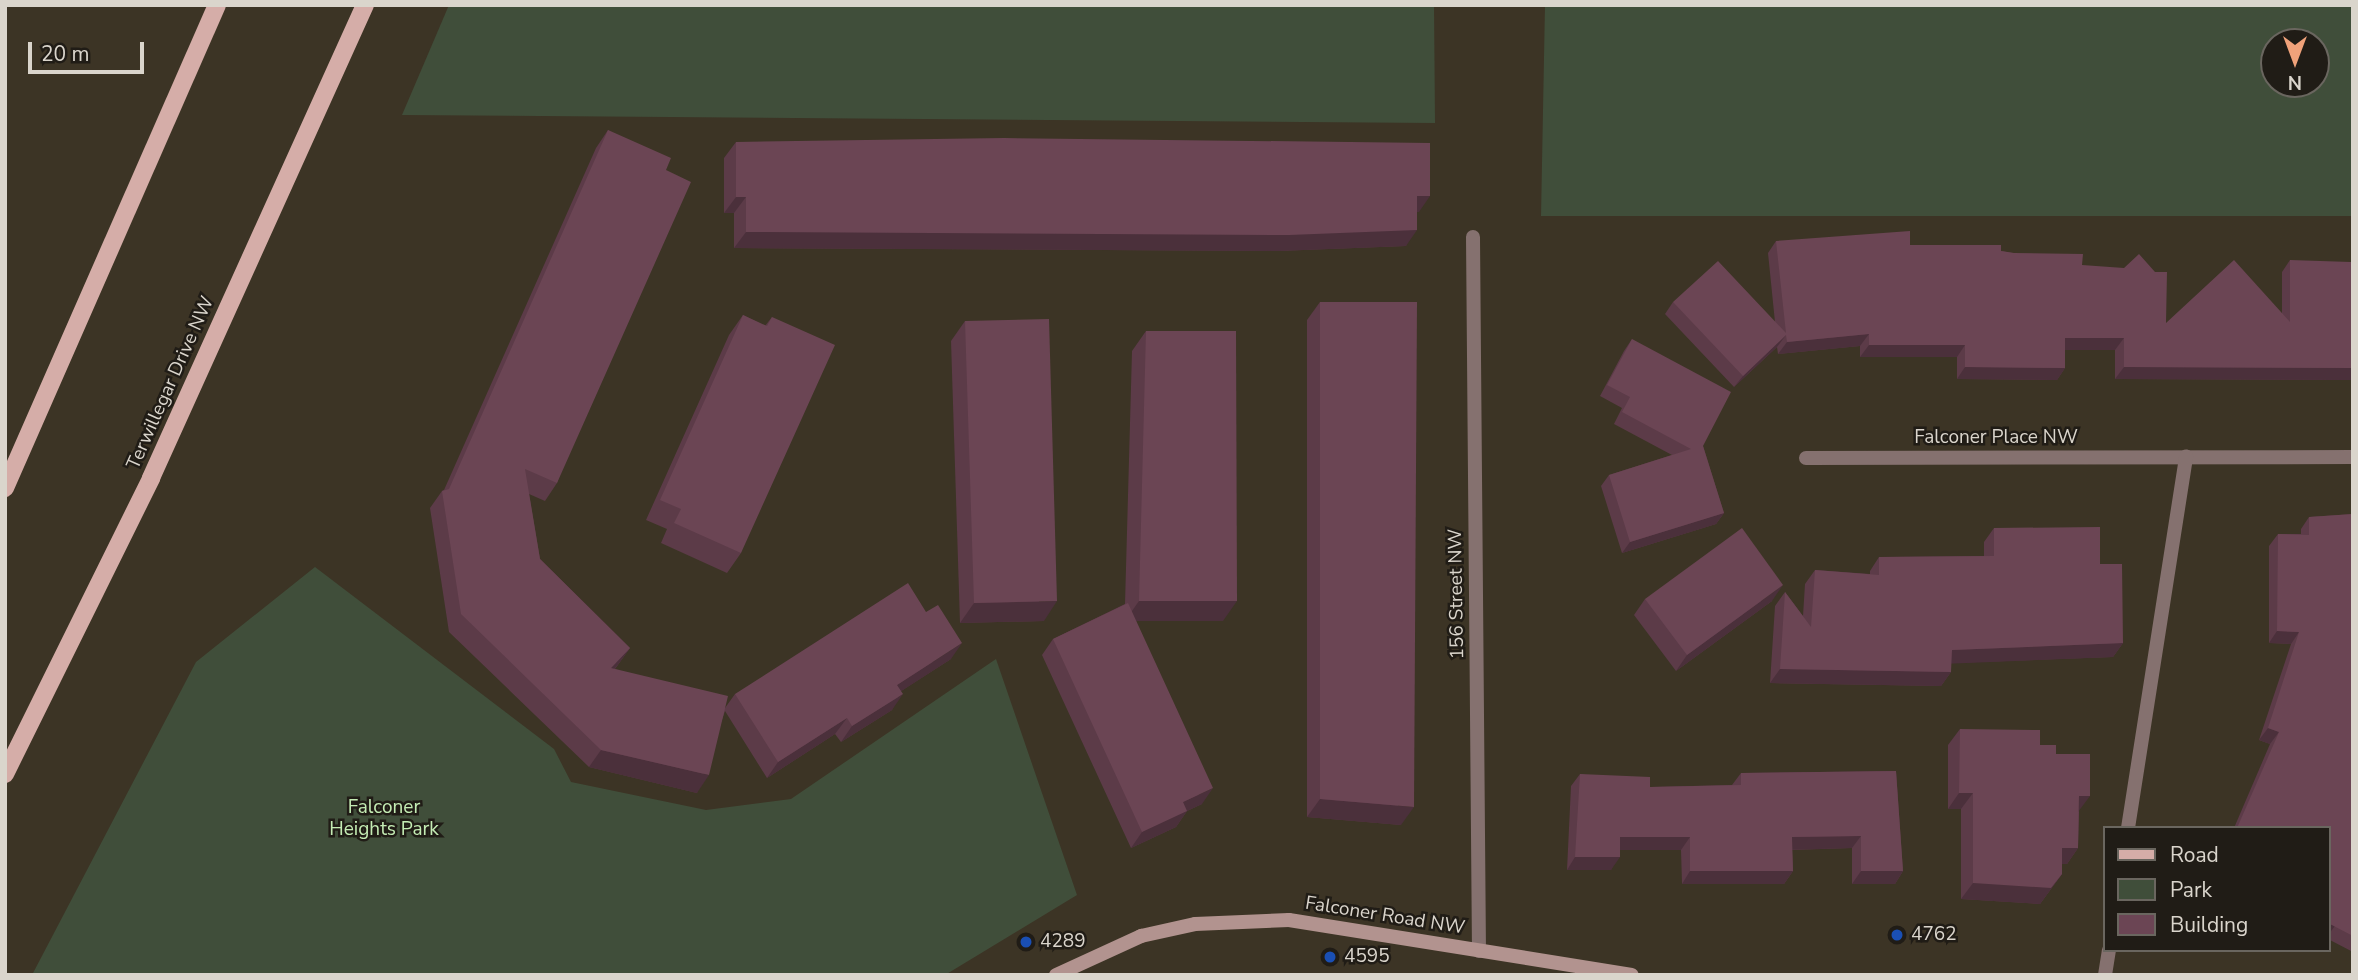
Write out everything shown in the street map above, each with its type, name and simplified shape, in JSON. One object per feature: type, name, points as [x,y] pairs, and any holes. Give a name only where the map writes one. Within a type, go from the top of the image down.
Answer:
[{"type":"main road","points":[[5,488],[217,5]]},
{"type":"main road","name":"Terwillegar Drive NW","points":[[5,774],[151,478],[365,5]]},
{"type":"street","name":"156 Street NW","points":[[1473,237],[1479,951]]},
{"type":"street","points":[[2128,826],[2186,457]]},
{"type":"street","name":"Falconer Place NW","points":[[1806,458],[2353,457]]},
{"type":"street","name":"Falconer Road NW","points":[[1056,975],[1141,936],[1242,921],[1336,925],[1632,975]]},
{"type":"street","points":[[2105,975],[2109,952]]},
{"type":"green space","points":[[449,5],[1434,5],[1435,123],[402,115]]},
{"type":"green space","points":[[1545,5],[2353,5],[2353,216],[1541,216]]},
{"type":"green space","name":"Falconer Heights Park","points":[[315,567],[554,749],[571,782],[706,810],[791,799],[996,659],[1077,895],[945,975],[32,975],[196,662]]},
{"type":"building","points":[[608,130],[671,158],[666,170],[691,182],[557,483],[525,469],[540,559],[630,648],[611,668],[728,696],[709,775],[601,750],[461,614],[442,491],[449,489]]},
{"type":"building","points":[[1004,138],[1430,143],[1430,196],[1417,196],[1417,230],[1289,235],[746,232],[746,197],[736,197],[736,142]]},
{"type":"building","points":[[1910,231],[1910,245],[2001,245],[2001,251],[2014,253],[2083,254],[2082,265],[2124,268],[2139,254],[2155,272],[2167,272],[2166,323],[2234,260],[2290,322],[2290,260],[2351,262],[2353,368],[2124,367],[2124,338],[2065,338],[2065,368],[1965,367],[1965,345],[1869,345],[1869,334],[1787,342],[1786,335],[1743,376],[1673,302],[1718,261],[1786,333],[1776,241]]},
{"type":"building","points":[[1320,302],[1417,302],[1414,807],[1320,799]]},
{"type":"building","points":[[743,315],[767,326],[772,317],[835,345],[741,553],[674,523],[681,509],[660,500]]},
{"type":"building","points":[[1049,319],[1057,601],[974,603],[965,321]]},
{"type":"building","points":[[1146,331],[1236,331],[1237,601],[1139,601]]},
{"type":"building","points":[[1632,339],[1731,392],[1703,446],[1724,513],[1630,542],[1609,475],[1691,449],[1622,412],[1630,397],[1607,385]]},
{"type":"building","points":[[2353,514],[2353,936],[2330,924],[2330,826],[2238,826],[2279,732],[2268,728],[2299,632],[2277,631],[2278,534],[2309,535],[2309,517]]},
{"type":"building","points":[[2100,527],[2100,564],[2122,564],[2123,643],[1952,650],[1951,672],[1780,669],[1785,592],[1811,627],[1815,570],[1879,575],[1879,557],[1994,556],[1994,528]]},
{"type":"building","points":[[1742,528],[1783,585],[1687,655],[1645,599]]},
{"type":"building","points":[[908,583],[926,612],[938,605],[962,643],[897,685],[903,694],[852,726],[847,718],[778,762],[735,694]]},
{"type":"building","points":[[1128,603],[1213,788],[1183,802],[1187,811],[1142,832],[1053,639]]},
{"type":"building","points":[[1960,729],[2040,730],[2040,745],[2056,745],[2056,754],[2090,754],[2090,796],[2079,796],[2078,848],[2062,848],[2062,874],[2051,888],[1973,883],[1973,793],[1959,793]]},
{"type":"building","points":[[1896,771],[1903,871],[1861,871],[1861,836],[1792,837],[1793,871],[1690,871],[1690,837],[1620,837],[1620,857],[1575,857],[1580,774],[1650,777],[1650,787],[1741,785],[1741,773]]},
{"type":"place","name":"4762","points":[[1897,935]]},
{"type":"place","name":"4289","points":[[1026,942]]},
{"type":"place","name":"4595","points":[[1330,957]]}]
